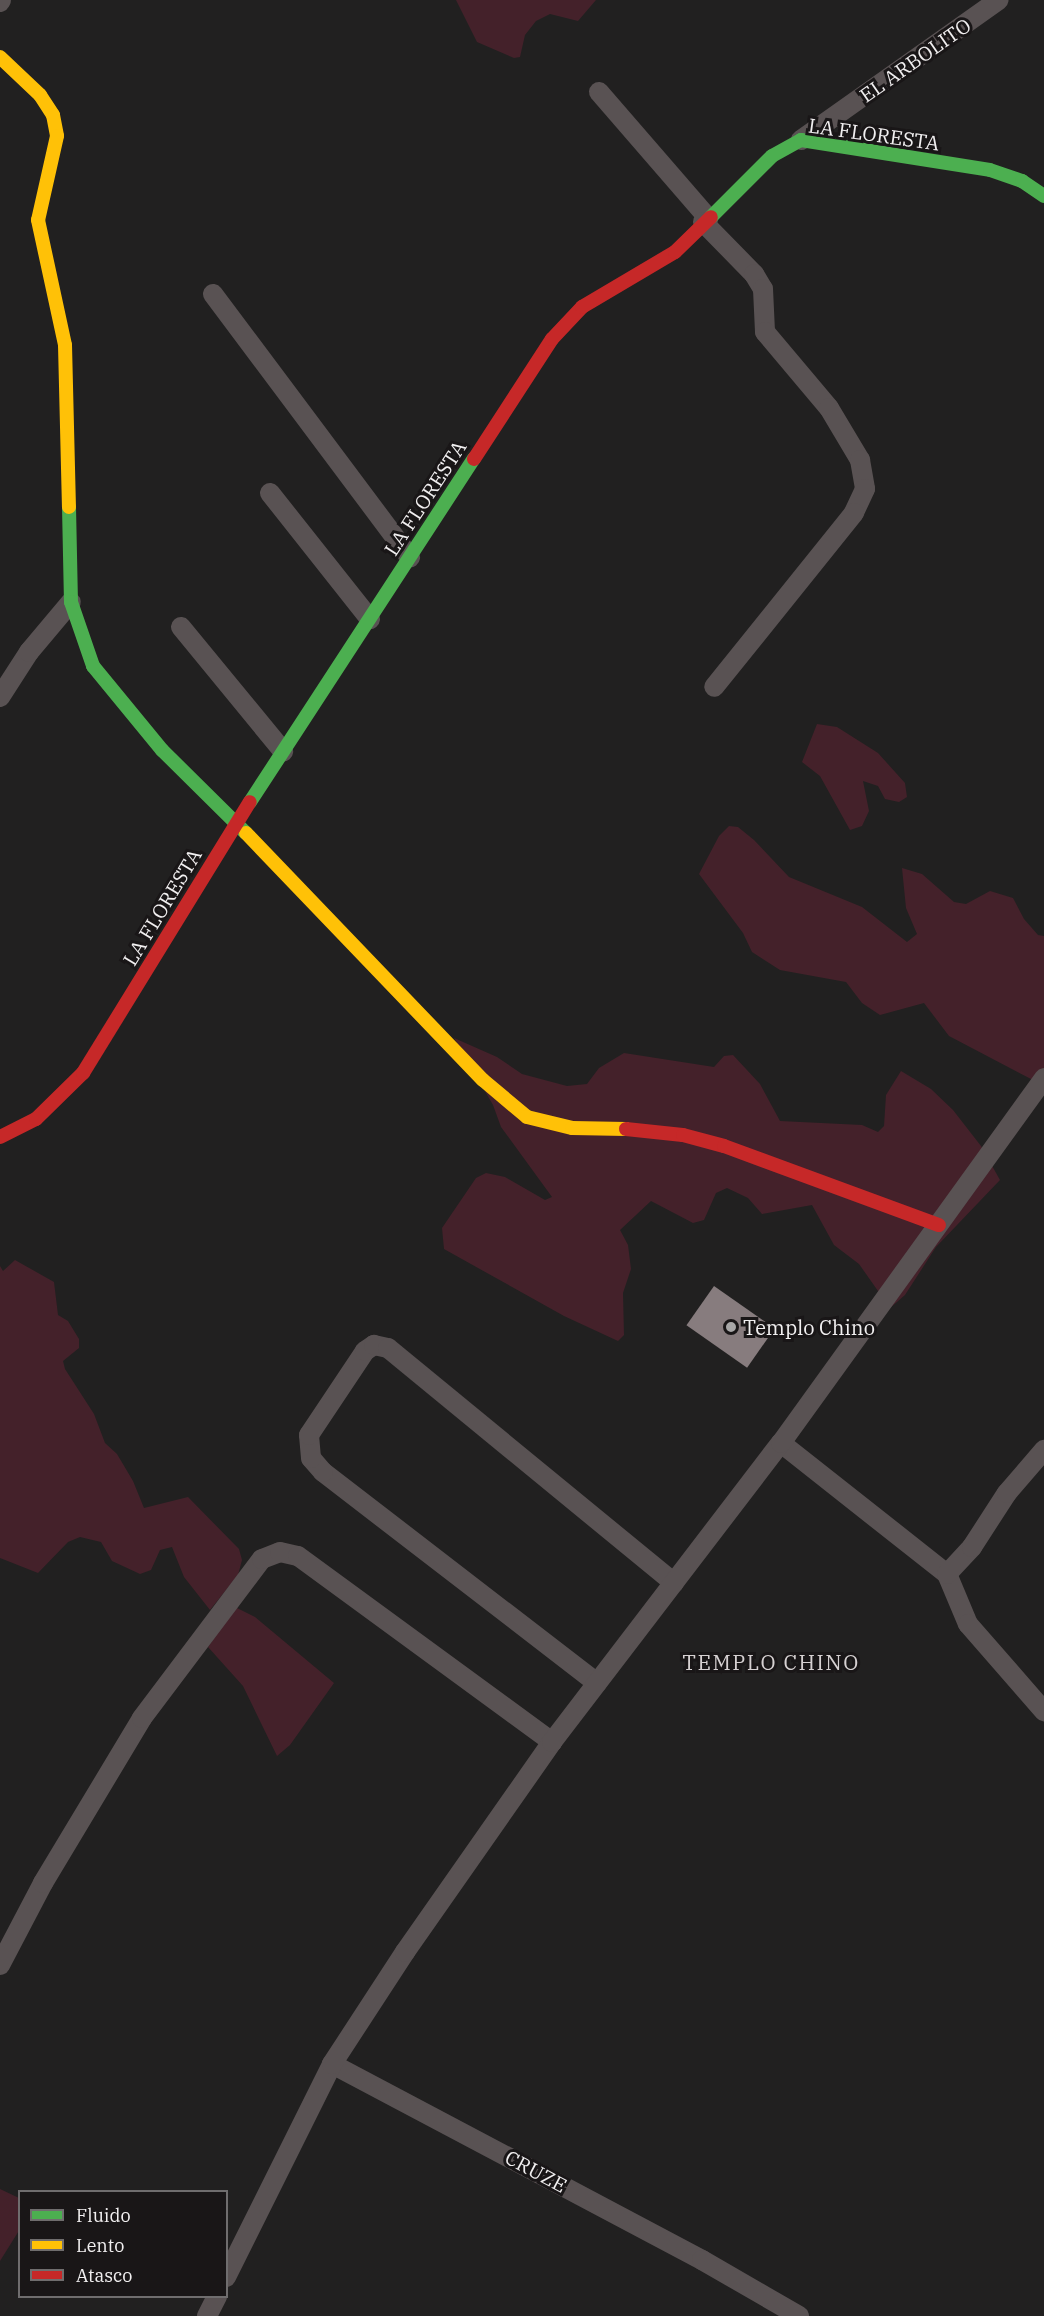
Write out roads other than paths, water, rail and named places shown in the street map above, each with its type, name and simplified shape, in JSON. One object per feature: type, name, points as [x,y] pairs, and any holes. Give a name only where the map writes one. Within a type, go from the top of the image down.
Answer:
[{"type":"street","name":"EL ARBOLITO","points":[[801,140],[999,0]]},
{"type":"street","points":[[0,57],[40,95],[53,115],[57,136],[38,220],[39,237],[65,345],[71,602],[93,666],[162,750],[337,924],[483,1080],[527,1117],[572,1128],[641,1129],[683,1135],[724,1146],[939,1225]]},
{"type":"street","points":[[599,92],[754,274],[763,289],[765,332],[829,408],[860,460],[865,489],[854,513],[714,687]]},
{"type":"street","name":"LA FLORESTA","points":[[0,1137],[36,1119],[83,1073],[235,825],[564,324],[582,307],[665,259],[772,156],[801,140],[990,170],[1022,181],[1044,196]]},
{"type":"street","points":[[213,294],[410,557]]},
{"type":"street","points":[[270,492],[370,618]]},
{"type":"street","points":[[0,697],[29,652],[71,602]]},
{"type":"street","points":[[181,627],[283,752]]},
{"type":"street","points":[[228,2273],[332,2064],[552,1742],[781,1443],[1044,1078]]},
{"type":"street","points":[[597,1683],[323,1472],[311,1458],[309,1435],[365,1351],[374,1345],[388,1348],[674,1583]]},
{"type":"street","points":[[781,1443],[947,1574],[968,1624],[1044,1711]]},
{"type":"street","points":[[947,1574],[972,1547],[1007,1493],[1044,1450]]},
{"type":"street","points":[[0,1965],[43,1883],[142,1718],[262,1559],[280,1552],[298,1556],[552,1742]]},
{"type":"street","name":"CRUZE","points":[[332,2064],[738,2280],[799,2316]]},
{"type":"street","points":[[207,2316],[216,2298]]},
{"type":"place","name":"Templo Chino","points":[[731,1327]]},
{"type":"district","name":"TEMPLO CHINO","points":[[771,1662]]}]
